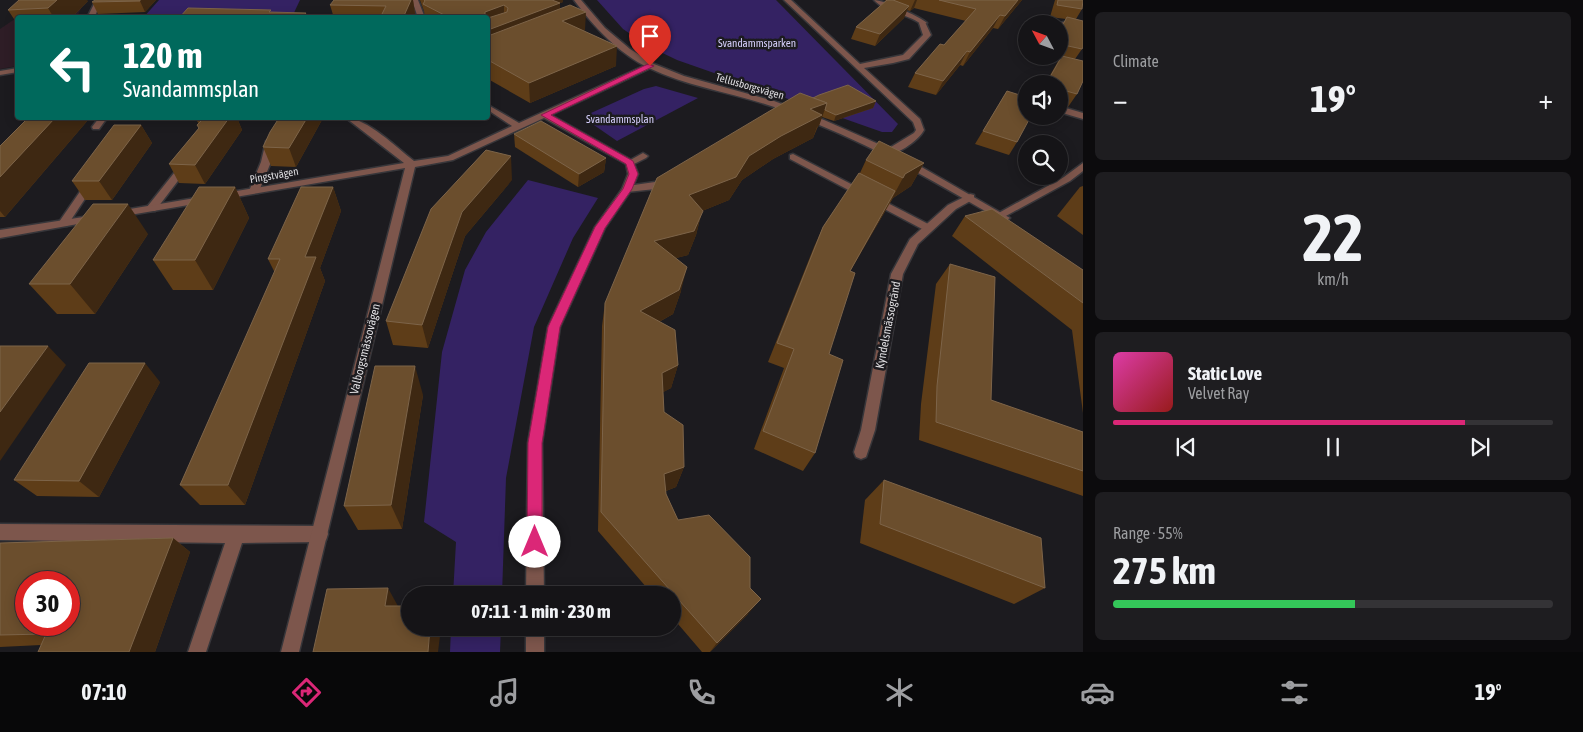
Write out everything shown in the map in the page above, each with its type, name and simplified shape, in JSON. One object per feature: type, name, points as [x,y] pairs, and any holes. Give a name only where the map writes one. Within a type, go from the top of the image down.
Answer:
[{"type":"street","points":[[92,15],[99,0]]},
{"type":"street","points":[[414,0],[421,15]]},
{"type":"street","name":"Tellusborgsvägen","points":[[577,0],[585,15],[626,51],[650,66],[681,78],[771,103],[821,122],[888,152],[970,197],[1016,225]]},
{"type":"street","points":[[787,0],[917,121],[920,130],[918,135],[888,152]]},
{"type":"street","points":[[859,66],[906,57],[926,35],[923,24],[915,16],[884,8],[877,0]]},
{"type":"street","points":[[1068,23],[1083,26]]},
{"type":"street","points":[[545,115],[650,66]]},
{"type":"street","points":[[0,73],[15,70]]},
{"type":"street","points":[[490,108],[519,127]]},
{"type":"street","points":[[1068,112],[1083,116]]},
{"type":"street","points":[[535,586],[535,443],[554,327],[600,227],[627,189],[633,174],[630,163],[545,115]]},
{"type":"street","name":"Pingstvägen","points":[[0,234],[450,158],[545,115]]},
{"type":"street","points":[[96,127],[102,120]]},
{"type":"street","points":[[353,120],[381,139],[411,164]]},
{"type":"street","points":[[254,191],[266,162],[271,136],[275,129]]},
{"type":"street","points":[[630,163],[643,156]]},
{"type":"street","points":[[793,157],[928,228]]},
{"type":"street","points":[[152,209],[189,161]]},
{"type":"street","name":"Valborgsmässovägen","points":[[290,652],[411,164]]},
{"type":"street","points":[[1000,215],[1067,179],[1083,166]]},
{"type":"street","points":[[63,224],[98,173]]},
{"type":"street","points":[[627,189],[665,185],[681,176]]},
{"type":"street","name":"Kyndelsmässogränd","points":[[861,452],[868,430],[897,274],[914,242],[952,207],[970,197]]},
{"type":"street","points":[[0,532],[236,535],[320,534]]},
{"type":"street","points":[[197,652],[236,535]]},
{"type":"street","points":[[535,636],[535,652]]},
{"type":"shaded area","points":[[43,0],[85,0],[78,15],[21,15]]},
{"type":"shaded area","points":[[15,19],[15,66],[0,69],[0,29]]},
{"type":"green space","points":[[159,0],[300,0],[293,15],[146,15]]},
{"type":"green space","name":"Svandammsparken","points":[[597,0],[776,0],[898,124],[892,132],[882,132],[677,60],[648,46],[623,29]]},
{"type":"green space","name":"Svandammsplan","points":[[656,86],[698,98],[617,141],[591,123],[591,113],[644,89]]},
{"type":"green space","points":[[528,180],[598,198],[573,238],[534,327],[506,478],[502,586],[454,586],[456,542],[424,522],[442,352],[465,270],[486,232]]},
{"type":"green space","points":[[451,636],[501,636],[500,652],[450,652]]},
{"type":"building","points":[[19,0],[57,0],[48,8],[8,10]]},
{"type":"building","points":[[95,0],[140,0],[140,1],[92,2]]},
{"type":"building","points":[[334,0],[411,0],[404,15],[382,15],[386,6],[330,5]]},
{"type":"building","points":[[552,0],[560,3],[490,29],[490,17],[507,12],[508,8],[504,5],[485,12],[485,15],[444,15],[423,4],[425,1]]},
{"type":"building","points":[[887,0],[893,0],[909,6],[880,34],[856,27]]},
{"type":"building","points":[[939,0],[1018,0],[1005,16],[1000,15],[943,81],[915,73],[940,44],[944,45],[976,9]]},
{"type":"building","points":[[1058,0],[1083,0],[1082,9],[1057,5]]},
{"type":"building","points":[[570,5],[586,12],[562,21],[617,46],[529,83],[490,61],[490,35]]},
{"type":"building","points":[[188,8],[271,10],[269,12],[306,13],[304,15],[182,15]]},
{"type":"building","points":[[1068,17],[1083,21],[1082,49],[1068,46]]},
{"type":"building","points":[[1068,57],[1083,61],[1083,81],[1077,94],[1068,92],[1068,75],[1051,75],[1057,65],[1068,65]]},
{"type":"building","points":[[848,85],[876,101],[836,115],[825,110],[827,103],[813,98],[819,95]]},
{"type":"building","points":[[1007,91],[1018,94],[1018,125],[1026,125],[1021,135],[1018,135],[1017,142],[983,131]]},
{"type":"building","points":[[800,93],[827,103],[810,109],[822,115],[781,136],[749,156],[736,177],[689,195],[703,211],[694,231],[654,241],[687,267],[679,290],[640,311],[675,330],[678,365],[662,373],[664,412],[683,425],[684,467],[664,474],[666,494],[678,520],[709,515],[750,557],[750,588],[761,599],[717,643],[681,602],[681,586],[667,586],[601,512],[605,303],[657,178]]},
{"type":"building","points":[[26,120],[53,120],[0,177],[0,146]]},
{"type":"building","points":[[202,120],[228,120],[195,165],[169,164],[199,128],[197,125]]},
{"type":"building","points":[[278,120],[306,120],[289,148],[263,147]]},
{"type":"building","points":[[541,121],[606,158],[579,174],[514,134]]},
{"type":"building","points":[[114,125],[141,125],[99,181],[72,181]]},
{"type":"building","points":[[879,141],[924,163],[905,174],[903,178],[866,160]]},
{"type":"building","points":[[486,150],[511,156],[462,212],[422,325],[386,321],[431,209]]},
{"type":"building","points":[[859,173],[895,191],[850,271],[855,273],[829,354],[843,360],[815,453],[763,431],[794,349],[777,343],[823,227]]},
{"type":"building","points":[[199,187],[235,187],[195,260],[153,260]]},
{"type":"building","points":[[301,187],[333,187],[305,257],[316,257],[228,485],[180,485],[280,259],[268,259]]},
{"type":"building","points":[[93,204],[128,204],[70,284],[29,284]]},
{"type":"building","points":[[992,209],[1083,270],[1083,303],[965,216]]},
{"type":"building","points":[[950,264],[995,277],[991,400],[1083,432],[1083,471],[936,422],[937,386]]},
{"type":"building","points":[[0,346],[48,346],[0,412]]},
{"type":"building","points":[[89,363],[145,363],[79,481],[14,480]]},
{"type":"building","points":[[375,366],[415,366],[391,505],[344,506]]},
{"type":"building","points":[[884,480],[1041,538],[1045,588],[880,524]]},
{"type":"building","points":[[173,538],[129,652],[38,652],[45,636],[80,636],[80,571],[15,571],[15,635],[0,635],[0,543]]},
{"type":"building","points":[[388,588],[385,606],[401,606],[401,636],[429,636],[428,652],[313,652],[327,589]]},
{"type":"route","points":[[535,542],[535,443],[554,327],[600,227],[627,189],[633,174],[630,163],[545,115],[650,66]]}]
